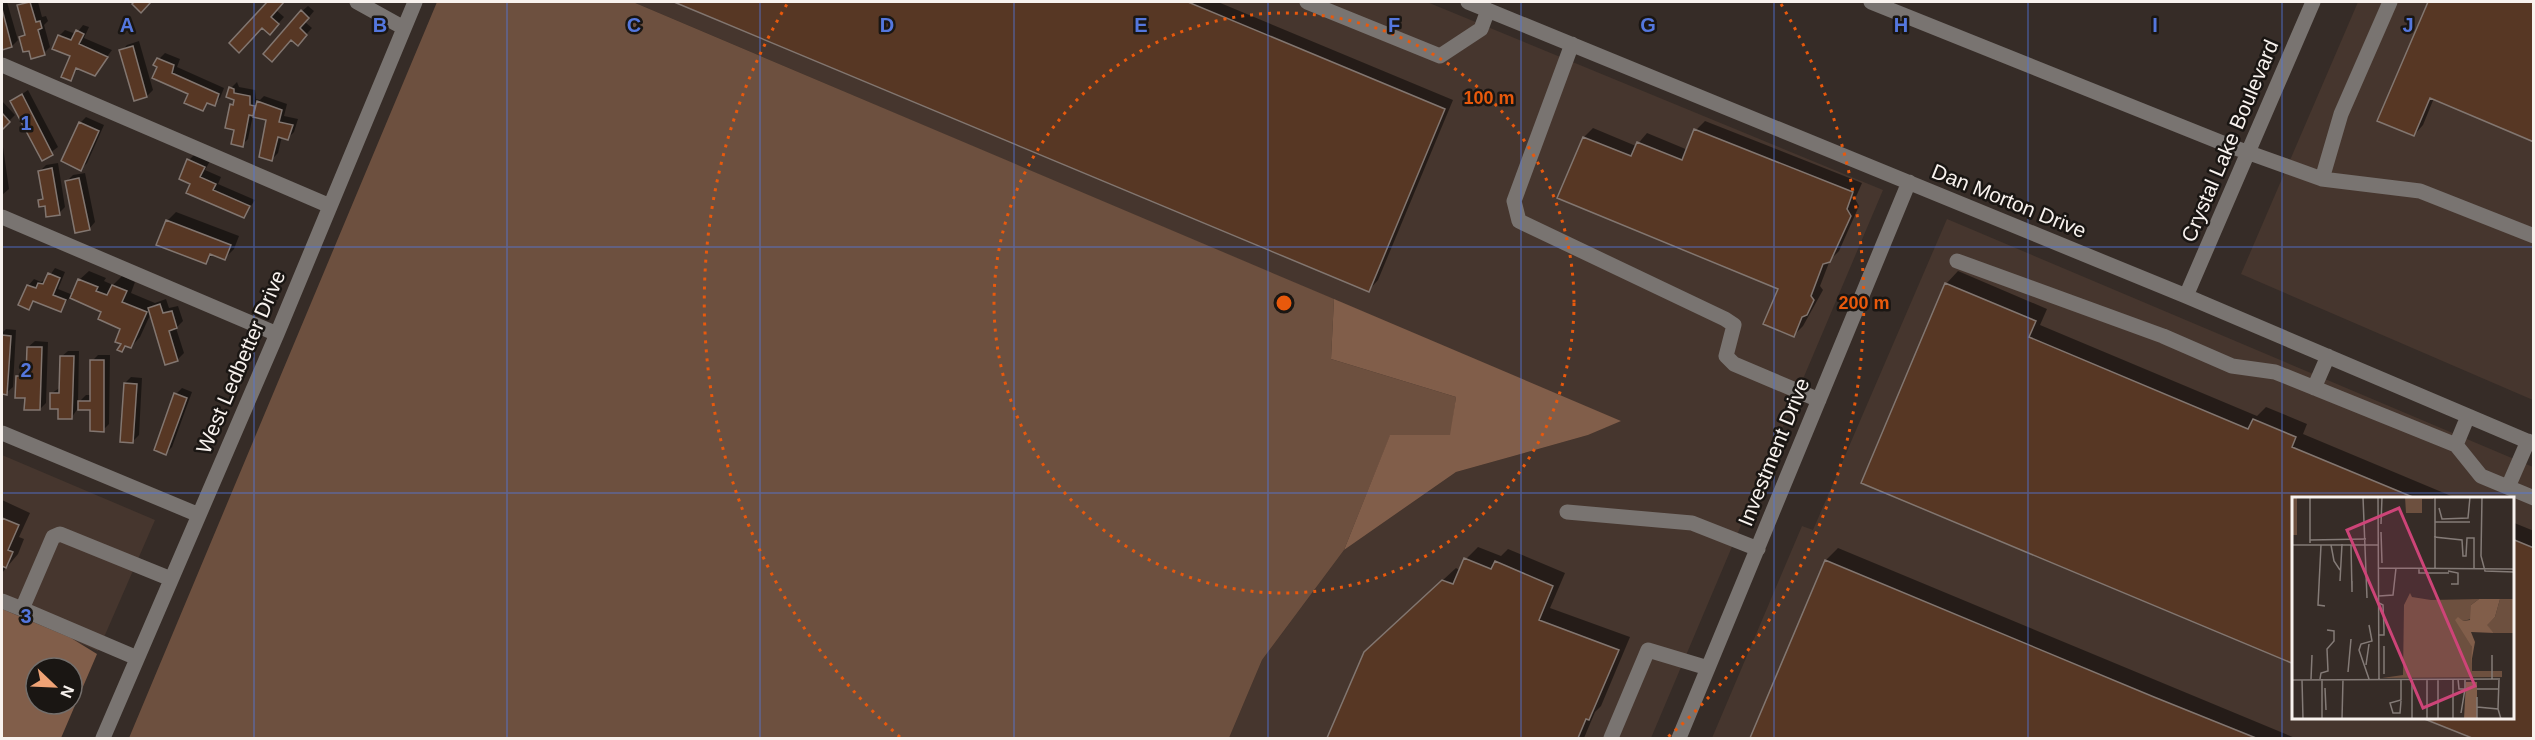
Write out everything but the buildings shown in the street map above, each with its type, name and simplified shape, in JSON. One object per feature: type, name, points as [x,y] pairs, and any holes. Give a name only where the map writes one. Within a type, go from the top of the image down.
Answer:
[{"type":"street","points":[[357,2],[404,28]]},
{"type":"street","name":"West Ledbetter Drive","points":[[103,738],[277,334],[415,2]]},
{"type":"street","name":"Dan Morton Drive","points":[[1468,2],[2186,296],[2531,442]]},
{"type":"street","points":[[1871,2],[2248,152],[2322,179],[2420,190],[2534,236]]},
{"type":"street","name":"Crystal Lake Boulevard","points":[[2186,296],[2313,2]]},
{"type":"street","points":[[2322,179],[2341,114],[2390,2]]},
{"type":"street","points":[[1314,3],[1440,56],[1481,28],[1488,10]]},
{"type":"street","points":[[1572,44],[1514,201],[1519,220],[1725,319],[1734,325],[1726,356],[1734,364],[1819,400]]},
{"type":"street","points":[[2,64],[330,206]]},
{"type":"street","name":"Investment Drive","points":[[1679,738],[1908,182]]},
{"type":"street","points":[[2,217],[277,334]]},
{"type":"street","points":[[1958,261],[2163,336],[2232,366],[2275,372],[2456,445],[2481,476],[2534,498]]},
{"type":"street","points":[[2314,388],[2328,356]]},
{"type":"street","points":[[2456,445],[2468,416]]},
{"type":"street","points":[[2,433],[199,515]]},
{"type":"street","points":[[2508,487],[2531,442]]},
{"type":"street","points":[[1568,512],[1692,523],[1758,549]]},
{"type":"street","points":[[22,609],[56,534],[171,579]]},
{"type":"street","points":[[2,601],[137,658]]},
{"type":"street","points":[[1611,738],[1648,650],[1708,668]]},
{"type":"shaded area","points":[[437,2],[633,2],[1334,299],[1331,359],[1456,397],[1451,435],[1390,436],[1344,550],[1262,660],[1229,738],[129,738]]},
{"type":"shaded area","points":[[633,2],[1427,2],[1883,190],[1651,738],[1229,738],[1262,660],[1344,550],[1456,472],[1588,435],[1620,421]]},
{"type":"shaded area","points":[[2358,2],[2533,2],[2533,400],[2241,274]]},
{"type":"shaded area","points":[[1947,219],[2533,467],[2533,738],[1712,738],[1802,526],[1813,530]]},
{"type":"shaded area","points":[[1334,299],[1621,421],[1588,435],[1456,472],[1344,550],[1390,435],[1450,435],[1456,397],[1331,359]]},
{"type":"shaded area","points":[[2,455],[155,520],[98,651],[2,610]]},
{"type":"shaded area","points":[[2,609],[71,638],[97,654],[84,684],[84,656],[24,656],[24,716],[70,716],[61,738],[2,738]]}]
